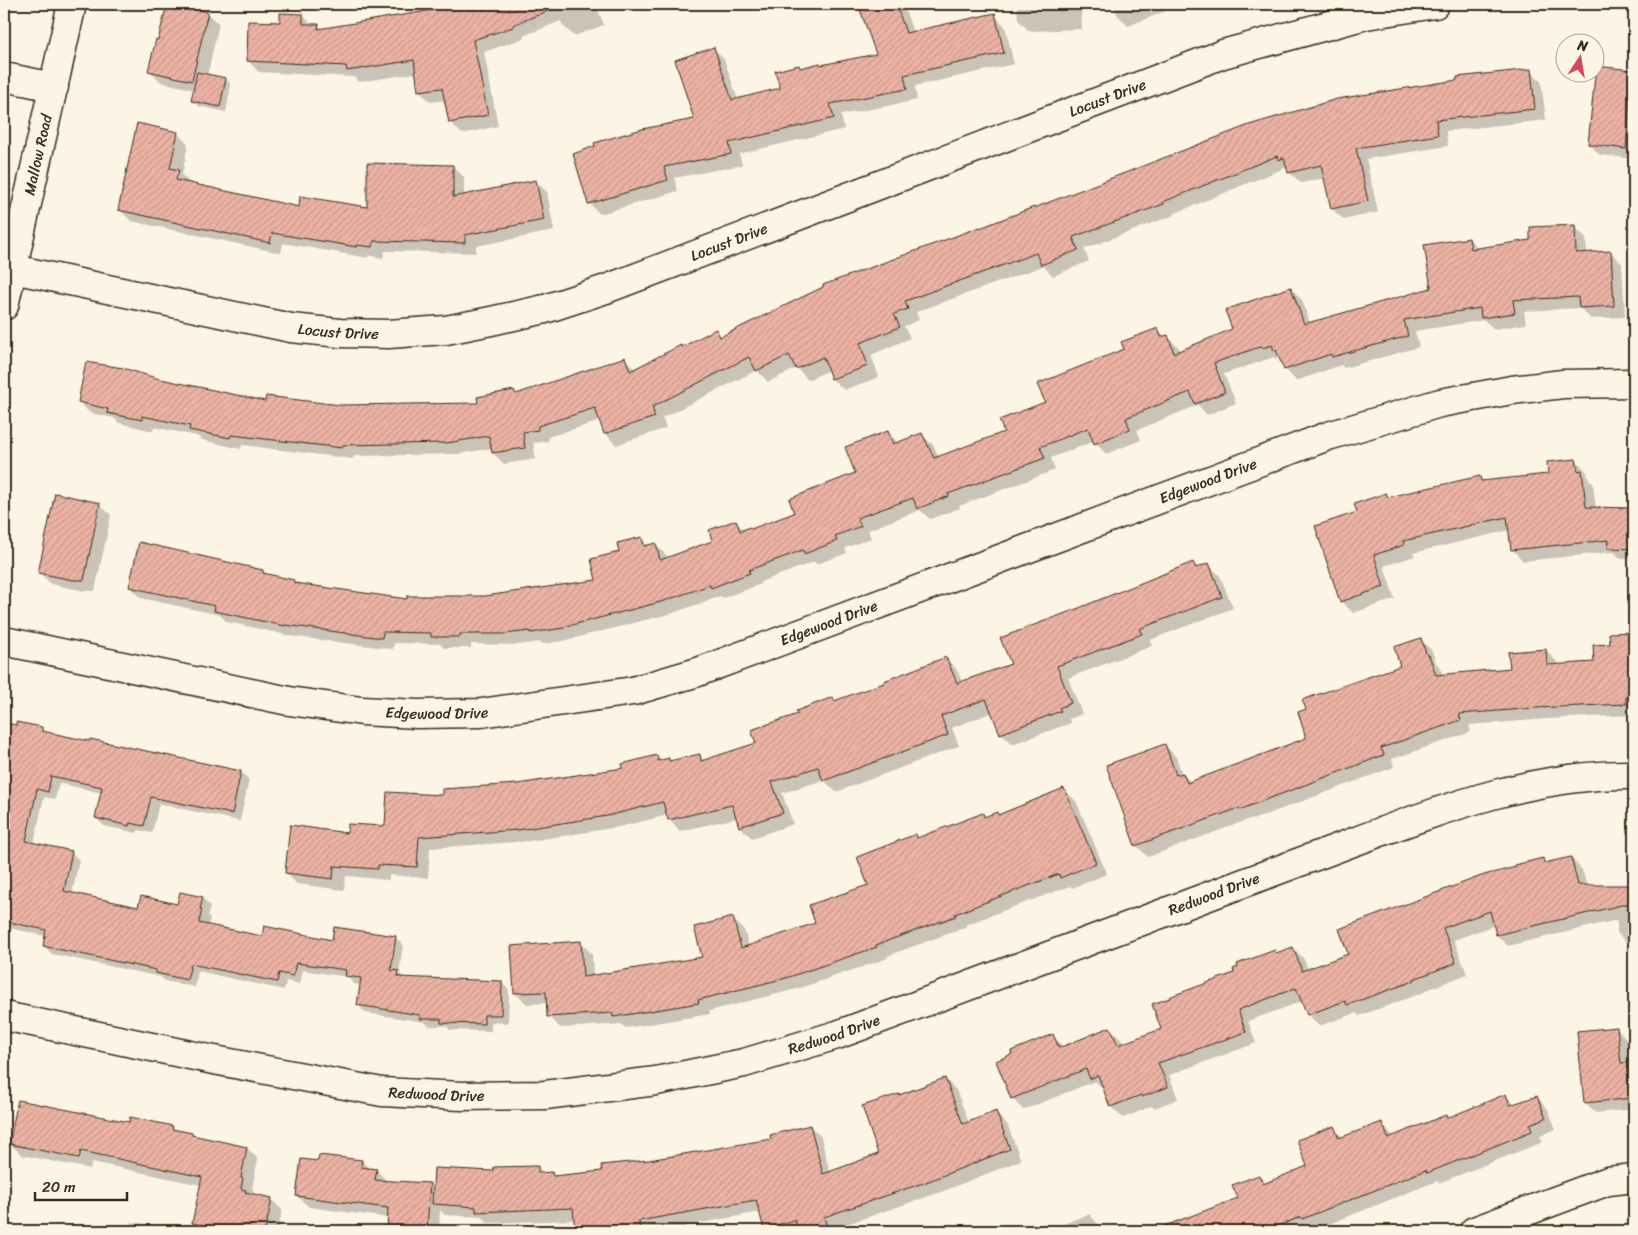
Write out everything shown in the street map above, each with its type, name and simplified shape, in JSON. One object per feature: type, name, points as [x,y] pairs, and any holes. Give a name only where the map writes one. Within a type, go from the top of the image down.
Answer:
[{"type":"street","name":"Mallow Road","points":[[4,306],[8,268],[54,87],[72,4]]},
{"type":"street","name":"Locust Drive","points":[[8,268],[291,328],[340,333],[388,334],[446,330],[545,309],[606,289],[1223,54],[1365,9],[1435,4]]},
{"type":"street","points":[[4,76],[54,87]]},
{"type":"street","name":"Edgewood Drive","points":[[4,641],[290,701],[362,712],[418,714],[481,713],[633,691],[698,672],[1328,436],[1440,403],[1512,390],[1563,384],[1634,383]]},
{"type":"street","name":"Redwood Drive","points":[[4,1016],[209,1059],[382,1092],[462,1096],[545,1095],[656,1082],[744,1063],[837,1035],[1365,838],[1484,797],[1549,782],[1604,774],[1634,775]]},
{"type":"street","points":[[1474,1231],[1608,1181],[1634,1178]]},
{"type":"building","points":[[167,4],[176,4],[208,12],[192,81],[148,71]]},
{"type":"building","points":[[449,4],[563,5],[513,25],[513,27],[473,40],[488,115],[449,123],[442,88],[418,91],[414,60],[347,71],[346,66],[247,61],[248,21],[280,22],[280,13],[303,14],[303,24],[319,24],[318,29],[427,11]]},
{"type":"building","points":[[858,4],[896,4],[906,33],[995,13],[1004,53],[904,75],[907,89],[830,104],[834,118],[729,143],[731,154],[664,167],[668,180],[588,204],[573,154],[595,146],[594,143],[642,129],[694,119],[675,60],[714,47],[732,100],[780,88],[775,71],[799,65],[800,68],[820,63],[821,65],[876,54]]},
{"type":"building","points":[[1606,67],[1632,70],[1626,149],[1588,144],[1594,82],[1606,82]]},
{"type":"building","points":[[1531,69],[1535,109],[1436,120],[1438,135],[1356,148],[1368,201],[1331,209],[1321,165],[1288,173],[1284,158],[1278,160],[1277,156],[1163,202],[1164,204],[1073,237],[1078,250],[1041,265],[1036,253],[905,301],[908,309],[894,314],[900,327],[860,343],[868,366],[831,379],[823,357],[796,369],[789,355],[756,371],[749,357],[652,407],[655,417],[604,434],[595,408],[538,426],[538,430],[523,432],[525,448],[492,453],[489,436],[447,443],[343,445],[342,448],[231,435],[230,438],[189,430],[190,426],[142,416],[142,420],[107,413],[108,409],[78,402],[86,362],[123,368],[156,378],[265,401],[266,396],[340,405],[478,403],[477,397],[514,390],[516,394],[625,357],[630,371],[716,329],[720,337],[823,287],[823,285],[1034,208],[1249,125],[1337,99],[1457,80],[1457,77]]},
{"type":"building","points":[[197,72],[226,78],[220,107],[191,101]]},
{"type":"building","points":[[137,123],[178,132],[170,168],[179,170],[176,180],[299,207],[300,196],[367,207],[367,163],[453,165],[453,197],[536,180],[544,220],[465,235],[465,243],[374,241],[372,247],[357,245],[357,247],[272,233],[270,243],[118,210]]},
{"type":"building","points":[[1575,225],[1576,253],[1611,251],[1614,306],[1579,308],[1578,297],[1513,300],[1515,313],[1481,318],[1480,308],[1404,320],[1408,336],[1332,357],[1331,354],[1284,370],[1272,345],[1263,348],[1262,346],[1214,363],[1225,392],[1195,404],[1190,392],[1126,418],[1130,429],[1094,444],[1088,428],[1040,447],[1045,458],[948,494],[949,496],[917,509],[913,498],[857,518],[861,526],[835,536],[837,541],[804,554],[803,550],[749,570],[750,573],[711,588],[710,585],[661,602],[564,628],[530,633],[530,631],[505,634],[460,634],[460,637],[431,637],[431,633],[383,632],[382,638],[285,626],[214,611],[215,606],[129,587],[139,542],[263,570],[263,573],[294,580],[294,583],[407,599],[407,596],[485,596],[596,580],[591,559],[619,552],[617,543],[642,537],[644,546],[656,543],[660,560],[712,541],[709,530],[736,520],[740,531],[750,527],[751,529],[794,513],[789,499],[855,473],[845,447],[888,431],[893,444],[922,433],[934,458],[1004,432],[999,420],[1045,402],[1037,384],[1124,349],[1121,342],[1158,328],[1161,337],[1168,335],[1174,353],[1232,329],[1225,310],[1291,287],[1304,324],[1431,288],[1424,245],[1469,238],[1471,249],[1530,240],[1530,227]]},
{"type":"building","points":[[1576,459],[1578,471],[1582,470],[1586,507],[1634,508],[1634,549],[1608,548],[1609,540],[1511,550],[1507,517],[1403,541],[1404,545],[1374,555],[1384,587],[1340,602],[1315,526],[1357,512],[1354,504],[1386,493],[1388,497],[1480,476],[1481,481],[1548,474],[1547,462]]},
{"type":"building","points":[[55,493],[100,503],[84,580],[73,580],[38,573]]},
{"type":"building","points":[[1193,562],[1196,568],[1209,563],[1222,597],[1139,629],[1142,634],[1057,666],[1071,703],[1059,708],[1061,711],[1000,734],[986,699],[941,716],[948,735],[823,781],[818,767],[772,782],[783,813],[739,827],[732,805],[668,820],[663,802],[607,816],[518,830],[419,837],[417,867],[378,865],[378,869],[334,866],[333,879],[285,873],[290,825],[347,833],[348,824],[385,826],[387,792],[442,795],[442,789],[517,784],[623,768],[622,764],[657,755],[658,761],[669,758],[669,761],[700,754],[701,761],[756,743],[751,730],[798,714],[796,711],[833,697],[834,701],[884,683],[884,681],[946,657],[957,683],[1011,664],[1000,638]]},
{"type":"building","points":[[1634,632],[1634,697],[1626,697],[1626,704],[1459,714],[1461,720],[1381,748],[1384,755],[1239,810],[1239,808],[1135,846],[1106,765],[1165,744],[1176,775],[1183,773],[1187,783],[1306,738],[1298,712],[1306,709],[1302,700],[1400,666],[1394,647],[1421,638],[1436,675],[1510,668],[1508,652],[1546,649],[1547,665],[1594,662],[1593,645],[1610,644],[1609,633]]},
{"type":"building","points":[[16,722],[42,727],[42,731],[89,741],[90,739],[241,771],[232,814],[151,797],[144,826],[130,823],[129,826],[95,818],[102,787],[51,776],[48,792],[37,789],[26,841],[72,851],[64,891],[138,907],[141,896],[177,904],[180,892],[203,897],[199,923],[262,936],[264,926],[332,940],[334,927],[396,936],[391,970],[399,971],[398,977],[502,981],[501,1015],[484,1015],[484,1024],[441,1023],[441,1019],[420,1019],[420,1015],[357,1005],[361,978],[345,976],[346,970],[296,963],[293,976],[279,973],[277,982],[191,964],[187,980],[156,973],[156,970],[43,946],[46,930],[4,921],[4,723],[16,725]]},
{"type":"building","points":[[1064,788],[1096,863],[1060,878],[1059,874],[955,914],[956,916],[876,945],[877,947],[786,978],[698,1000],[699,1003],[613,1017],[612,1013],[547,1017],[546,992],[514,993],[511,946],[581,941],[583,977],[702,957],[694,927],[733,917],[741,948],[815,923],[809,905],[868,885],[857,857],[916,834],[917,838],[983,813],[984,817],[997,812],[998,815]]},
{"type":"building","points":[[1571,857],[1578,885],[1634,885],[1634,902],[1496,935],[1490,911],[1443,928],[1456,963],[1414,979],[1414,981],[1347,1005],[1345,1001],[1307,1015],[1296,988],[1238,1010],[1246,1032],[1158,1063],[1168,1087],[1142,1097],[1141,1095],[1110,1107],[1098,1075],[1090,1079],[1086,1069],[1011,1099],[996,1061],[1012,1054],[1011,1051],[1053,1034],[1059,1048],[1110,1027],[1118,1045],[1161,1029],[1152,1004],[1234,973],[1233,969],[1238,967],[1237,964],[1275,950],[1276,953],[1293,947],[1302,971],[1348,954],[1339,929],[1484,875],[1516,867],[1515,865],[1543,858],[1544,863]]},
{"type":"building","points":[[1617,1027],[1621,1063],[1634,1062],[1634,1098],[1584,1103],[1577,1031]]},
{"type":"building","points":[[945,1078],[963,1124],[996,1111],[1010,1149],[929,1181],[824,1217],[828,1231],[798,1231],[795,1220],[764,1229],[756,1200],[639,1221],[640,1231],[575,1231],[573,1208],[476,1212],[476,1207],[432,1204],[434,1168],[493,1171],[494,1167],[538,1166],[538,1173],[552,1172],[553,1176],[602,1171],[601,1165],[649,1160],[771,1139],[770,1135],[810,1125],[823,1174],[878,1154],[862,1106]]},
{"type":"building","points":[[1506,1094],[1510,1105],[1537,1096],[1546,1118],[1530,1124],[1532,1131],[1427,1173],[1426,1170],[1302,1219],[1301,1217],[1265,1231],[1157,1231],[1157,1229],[1238,1198],[1232,1185],[1259,1175],[1263,1184],[1307,1166],[1297,1140],[1334,1126],[1339,1138],[1382,1122],[1388,1138],[1446,1115],[1447,1118]]},
{"type":"building","points":[[18,1100],[129,1122],[130,1117],[173,1126],[172,1129],[192,1133],[192,1135],[247,1147],[241,1178],[243,1178],[241,1189],[246,1190],[245,1192],[272,1198],[265,1231],[230,1231],[192,1223],[202,1177],[81,1151],[79,1158],[9,1144]]},
{"type":"building","points":[[319,1155],[362,1160],[361,1167],[377,1169],[375,1180],[430,1183],[427,1231],[387,1231],[388,1208],[296,1196],[301,1159],[318,1161]]}]
